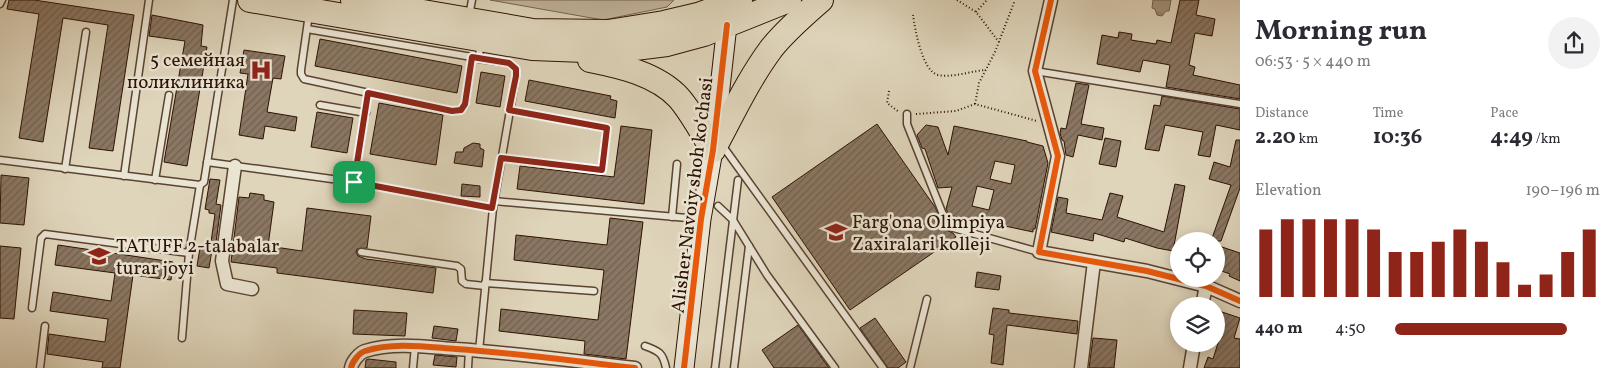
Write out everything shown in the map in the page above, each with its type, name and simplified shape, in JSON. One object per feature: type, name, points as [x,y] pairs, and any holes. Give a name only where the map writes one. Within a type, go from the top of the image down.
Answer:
[{"type":"highway","points":[[250,0],[309,20],[474,35],[533,31],[608,32],[664,23],[698,15],[740,0]]},
{"type":"highway","points":[[353,0],[474,35],[617,66],[639,73],[662,84],[678,97],[716,145],[745,90],[771,49],[802,16],[821,0]]},
{"type":"highway","points":[[532,48],[611,51],[666,44],[727,26],[789,0]]},
{"type":"street","points":[[1051,0],[1034,71],[1058,156],[1039,252],[1170,277]]},
{"type":"street","name":"Alisher Navoiy shoh koʻchasi","points":[[684,368],[701,220],[716,145],[727,26]]},
{"type":"street","points":[[235,166],[222,261],[227,284],[252,289]]},
{"type":"street","points":[[1081,368],[1094,262]]},
{"type":"street","points":[[1208,287],[1240,301]]},
{"type":"street","points":[[351,368],[352,363],[363,352],[415,346],[474,350],[635,368]]},
{"type":"street","points":[[1190,368],[1193,352]]},
{"type":"lane","points":[[0,4],[2,0]]},
{"type":"lane","points":[[124,176],[149,0]]},
{"type":"lane","points":[[182,338],[189,253],[200,185],[204,182],[233,0]]},
{"type":"lane","points":[[309,20],[301,70],[304,79],[452,111],[461,110],[465,104],[474,35]]},
{"type":"lane","points":[[64,169],[86,32]]},
{"type":"lane","points":[[468,368],[474,350],[485,284],[493,205],[516,76],[516,69],[474,35]]},
{"type":"lane","points":[[1034,71],[1240,104]]},
{"type":"lane","points":[[354,182],[368,93]]},
{"type":"lane","points":[[156,180],[169,95]]},
{"type":"lane","points":[[320,105],[366,113]]},
{"type":"lane","points":[[501,158],[602,170],[607,128],[509,110]]},
{"type":"lane","points":[[907,114],[907,124],[950,228],[1039,252]]},
{"type":"lane","points":[[716,145],[883,368]]},
{"type":"lane","points":[[0,160],[200,185]]},
{"type":"lane","points":[[207,162],[354,182],[493,205],[701,220]]},
{"type":"lane","points":[[672,217],[677,164]]},
{"type":"lane","points":[[715,368],[738,180]]},
{"type":"lane","points":[[718,206],[733,220],[767,275],[835,368]]},
{"type":"lane","points":[[32,308],[41,238],[45,234],[189,253]]},
{"type":"lane","points":[[734,368],[749,246]]},
{"type":"lane","points":[[361,252],[457,266],[462,269],[462,282],[466,284],[594,291]]},
{"type":"lane","points":[[910,368],[927,299]]},
{"type":"lane","points":[[40,368],[45,326]]},
{"type":"lane","points":[[413,368],[415,346]]},
{"type":"lane","points":[[645,346],[657,350],[664,357],[666,368]]},
{"type":"path","points":[[957,0],[976,12],[999,42]]},
{"type":"path","points":[[976,12],[987,0]]},
{"type":"path","points":[[975,104],[979,84],[999,42],[1015,0]]},
{"type":"path","points":[[913,15],[916,36],[929,68],[937,74],[957,75],[986,70]]},
{"type":"path","points":[[890,91],[887,103],[897,112],[907,114],[956,111],[975,104],[1049,124]]},
{"type":"shaded area","points":[[490,0],[674,0],[667,7],[603,20]]},
{"type":"water","points":[[1153,0],[1171,0],[1169,11],[1166,11],[1162,16],[1157,15],[1155,9],[1152,8]]},
{"type":"building","points":[[9,0],[34,0],[134,15],[113,151],[89,148],[108,25],[63,18],[43,142],[19,138],[39,14],[7,9]]},
{"type":"building","points":[[1180,0],[1199,0],[1196,15],[1215,19],[1212,36],[1195,33],[1189,65],[1195,67],[1193,75],[1240,85],[1240,99],[1166,87],[1170,65],[1143,60],[1140,72],[1097,64],[1102,35],[1118,38],[1119,32],[1132,34],[1131,40],[1156,44],[1157,40],[1171,43]]},
{"type":"building","points":[[152,15],[203,25],[201,46],[207,47],[187,166],[164,162],[185,41],[149,36]]},
{"type":"building","points":[[320,39],[462,66],[457,93],[315,66]]},
{"type":"building","points":[[244,50],[285,56],[281,79],[273,78],[267,112],[297,117],[295,131],[265,126],[263,139],[239,135],[248,74],[240,73]]},
{"type":"building","points":[[481,72],[505,76],[500,107],[476,103]]},
{"type":"building","points":[[529,80],[611,96],[610,99],[617,101],[615,118],[525,101]]},
{"type":"building","points":[[1076,83],[1089,85],[1081,124],[1104,128],[1102,140],[1078,135],[1073,157],[1066,155],[1064,141],[1060,133],[1061,128],[1066,129]]},
{"type":"building","points":[[1162,96],[1240,109],[1240,130],[1216,125],[1210,157],[1198,155],[1203,132],[1165,125],[1159,151],[1145,149],[1154,105],[1160,106]]},
{"type":"building","points":[[379,103],[443,115],[436,165],[370,154]]},
{"type":"building","points":[[317,112],[353,118],[347,153],[311,147]]},
{"type":"building","points":[[877,124],[935,207],[946,230],[953,233],[956,237],[850,310],[772,197]]},
{"type":"building","points":[[926,125],[938,127],[948,155],[954,126],[1043,146],[1048,163],[1033,232],[1000,225],[999,228],[949,215],[946,209],[952,187],[938,188],[925,149],[922,148],[917,135]],"holes":[[[995,161],[1015,165],[1011,184],[990,179]],[[977,186],[994,190],[989,210],[972,206]]]},
{"type":"building","points":[[621,126],[652,130],[644,204],[517,189],[520,166],[614,177]]},
{"type":"building","points":[[1105,138],[1121,141],[1116,167],[1099,164]]},
{"type":"building","points":[[1236,140],[1240,140],[1240,188],[1224,232],[1214,232],[1231,185],[1209,179],[1214,162],[1230,167]]},
{"type":"building","points":[[473,143],[480,144],[480,148],[484,150],[482,167],[454,163],[456,152],[463,152],[464,148]]},
{"type":"building","points":[[1,175],[29,178],[24,225],[0,223]]},
{"type":"building","points":[[210,179],[220,180],[216,204],[221,205],[215,250],[210,249],[215,214],[209,213],[209,210],[205,209]]},
{"type":"building","points":[[462,184],[480,186],[480,197],[461,196]]},
{"type":"building","points":[[1175,184],[1185,186],[1177,232],[1170,232],[1170,250],[1125,238],[1124,242],[1094,233],[1093,241],[1051,232],[1058,197],[1068,199],[1066,213],[1102,220],[1110,193],[1123,196],[1117,217],[1164,232]]},
{"type":"building","points":[[250,193],[264,195],[264,200],[274,202],[268,246],[302,251],[307,208],[371,216],[367,248],[357,249],[358,256],[366,259],[436,268],[433,293],[277,273],[277,268],[231,262],[239,197],[249,198]]},
{"type":"building","points":[[610,218],[643,222],[626,359],[584,354],[585,341],[499,331],[501,309],[598,320],[604,270],[514,260],[516,235],[607,245]]},
{"type":"building","points":[[58,245],[173,262],[171,280],[133,275],[120,368],[102,368],[103,362],[47,354],[49,334],[105,342],[108,319],[50,311],[53,292],[111,301],[115,273],[55,265]]},
{"type":"building","points":[[0,246],[21,248],[14,319],[0,318]]},
{"type":"building","points":[[200,248],[212,250],[209,268],[197,266]]},
{"type":"building","points":[[1225,248],[1240,253],[1240,281],[1229,276],[1230,274],[1225,272]]},
{"type":"building","points":[[977,272],[1001,276],[999,290],[975,287]]},
{"type":"building","points":[[993,308],[1009,310],[1009,313],[1078,321],[1077,334],[1007,325],[1003,365],[991,363],[994,335],[989,334]]},
{"type":"building","points":[[354,310],[407,313],[405,336],[353,334]]},
{"type":"building","points":[[1225,313],[1240,318],[1234,338],[1240,339],[1240,368],[1204,368],[1208,357],[1213,359],[1215,352],[1225,352]]},
{"type":"building","points":[[875,318],[906,362],[898,368],[888,368],[860,328]]},
{"type":"building","points":[[798,325],[829,368],[774,368],[762,350]]},
{"type":"building","points":[[434,326],[458,329],[456,341],[432,338]]},
{"type":"building","points":[[1093,338],[1117,340],[1114,368],[1089,368]]},
{"type":"building","points":[[435,355],[457,357],[456,367],[433,365]]},
{"type":"building","points":[[366,360],[396,362],[396,368],[365,368]]},
{"type":"cycle path","points":[[1051,0],[1035,71],[1058,156],[1039,252],[1147,271],[1206,286],[1240,301]]},
{"type":"cycle path","points":[[684,368],[701,219],[713,150],[727,25]]},
{"type":"cycle path","points":[[351,368],[356,358],[365,351],[376,348],[411,346],[546,357],[635,368]]},
{"type":"place","name":"5 семейная поликлиника","points":[[261,70]]},
{"type":"place","name":"Farg'ona Olimpiya Zaxiralari kolleji","points":[[836,232]]},
{"type":"place","name":"TATUFF 2-talabalar turar joyi","points":[[99,256]]},
{"type":"route","points":[[472,57],[509,63],[516,69],[509,110],[607,128],[602,170],[501,158],[492,208],[354,182],[368,93],[452,111],[461,110],[465,104],[472,57]]}]
